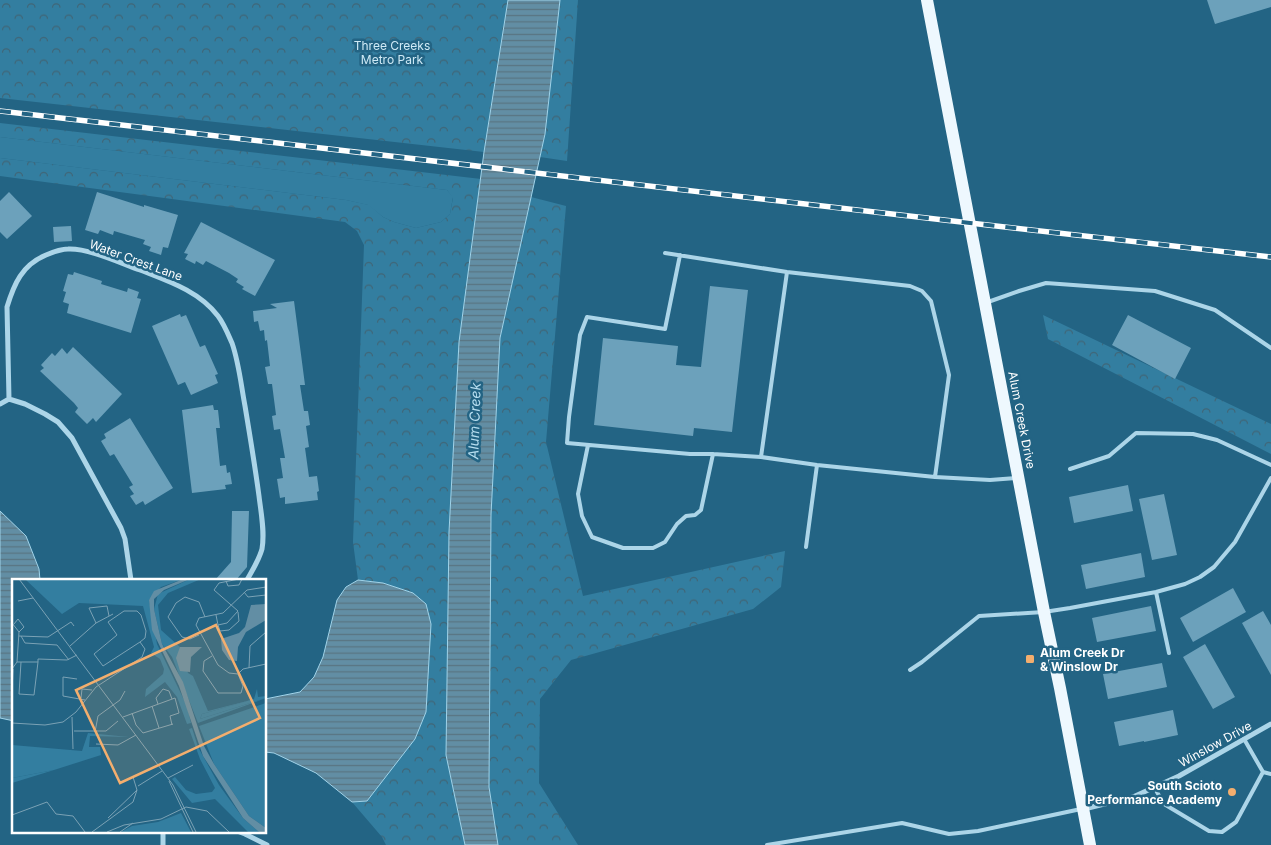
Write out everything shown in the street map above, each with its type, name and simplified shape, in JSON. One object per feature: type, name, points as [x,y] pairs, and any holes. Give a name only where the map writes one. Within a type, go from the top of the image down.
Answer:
[{"type":"main road","name":"Alum Creek Drive","points":[[928,0],[942,81],[1090,845]]},
{"type":"street","name":"Water Crest Lane","points":[[9,400],[7,308],[21,275],[28,265],[36,259],[57,250],[69,249],[92,252],[170,281],[194,294],[217,315],[225,328],[232,342],[237,364],[253,453],[263,530],[262,550],[248,579]]},
{"type":"street","points":[[0,404],[9,400],[25,404],[58,422],[72,438],[121,528],[125,539],[131,579]]},
{"type":"street","name":"Winslow Drive","points":[[1083,809],[1133,796],[1179,776],[1271,724]]},
{"type":"street","points":[[163,832],[163,845]]},
{"type":"street","points":[[239,832],[267,845]]},
{"type":"lane","points":[[665,253],[787,272],[910,286],[922,291],[931,301],[949,375],[935,477]]},
{"type":"lane","points":[[680,255],[665,329],[588,317],[580,335],[567,443],[690,454],[761,457],[817,465],[935,477],[990,480],[1019,478]]},
{"type":"lane","points":[[761,457],[787,272]]},
{"type":"lane","points":[[986,303],[1046,283],[1155,291],[1215,310],[1271,348]]},
{"type":"lane","points":[[1070,469],[1109,456],[1136,433],[1193,434],[1217,440],[1271,466]]},
{"type":"lane","points":[[588,445],[578,494],[582,516],[592,536],[623,548],[653,548],[665,542],[676,524],[686,516],[695,515],[701,510],[713,454]]},
{"type":"lane","points":[[806,547],[817,465]]},
{"type":"lane","points":[[910,670],[979,616],[1044,612],[1070,608],[1156,592],[1185,584],[1200,577],[1214,567],[1235,542],[1271,478]]},
{"type":"lane","points":[[1156,592],[1169,653]]},
{"type":"lane","points":[[1244,740],[1263,772],[1271,774]]},
{"type":"lane","points":[[1154,787],[1164,804],[1209,831],[1222,832],[1236,822],[1263,772]]},
{"type":"lane","points":[[767,845],[902,823],[949,834],[978,831],[1083,809]]},
{"type":"green space","name":"Three Creeks Metro Park","points":[[0,0],[508,0],[484,152],[0,98]]},
{"type":"green space","points":[[560,0],[578,0],[567,161],[540,157],[545,134]]},
{"type":"green space","points":[[0,123],[481,179],[459,342],[449,532],[446,755],[465,845],[386,845],[382,837],[352,802],[367,801],[383,583],[358,580],[353,542],[364,245],[357,231],[345,222],[0,176],[0,158],[346,200],[369,205],[383,217],[416,228],[441,222],[450,214],[453,198],[447,190],[0,137]]},
{"type":"green space","points":[[0,137],[447,190],[453,197],[450,214],[441,222],[416,228],[383,217],[368,205],[346,200],[0,158]]},
{"type":"green space","points":[[531,197],[566,206],[546,442],[583,596],[785,551],[781,587],[753,609],[571,660],[540,699],[539,783],[578,845],[498,845],[489,787],[491,515],[500,338]]},
{"type":"green space","points":[[1043,315],[1271,424],[1271,454],[1048,339]]},
{"type":"water","name":"Alum Creek","points":[[508,0],[560,0],[545,134],[500,338],[491,515],[489,787],[498,845],[465,845],[446,755],[449,532],[459,342],[484,152]]},
{"type":"water","points":[[0,511],[26,536],[39,569],[40,579],[12,579],[12,721],[0,718]]},
{"type":"water","points":[[358,580],[383,583],[413,593],[426,604],[431,624],[426,712],[415,739],[367,801],[352,802],[316,773],[274,753],[266,752],[266,699],[300,692],[314,677],[323,657],[337,600],[346,587]]},
{"type":"building","points":[[1207,0],[1271,0],[1271,7],[1215,24]]},
{"type":"building","points":[[9,192],[32,216],[7,239],[0,232],[0,201]]},
{"type":"building","points":[[97,192],[144,207],[144,205],[178,215],[168,248],[163,247],[161,255],[149,251],[151,247],[143,244],[145,240],[114,231],[113,235],[100,230],[98,234],[85,230]]},
{"type":"building","points":[[201,222],[275,260],[255,296],[242,289],[244,287],[236,282],[238,279],[229,273],[206,261],[203,265],[196,261],[195,264],[185,259],[188,254],[184,253]]},
{"type":"building","points":[[71,226],[72,241],[54,242],[53,227]]},
{"type":"building","points":[[74,272],[102,281],[101,284],[127,292],[128,288],[139,292],[137,298],[141,299],[131,333],[67,313],[69,304],[63,302],[66,292],[63,291],[68,274],[73,275]]},
{"type":"building","points":[[710,286],[748,290],[732,432],[694,428],[693,436],[594,425],[603,338],[678,346],[676,365],[701,367]]},
{"type":"building","points":[[294,301],[305,385],[300,385],[304,411],[308,411],[310,425],[306,426],[309,447],[305,448],[309,477],[317,476],[319,491],[317,492],[318,500],[285,504],[285,497],[280,498],[277,479],[283,478],[280,458],[285,458],[280,429],[274,430],[272,416],[276,415],[272,384],[268,384],[265,367],[270,366],[267,340],[265,341],[264,330],[260,331],[258,321],[254,322],[253,311],[277,308],[270,304]]},
{"type":"building","points":[[180,314],[181,317],[186,315],[200,347],[205,345],[218,374],[215,375],[218,383],[191,395],[185,382],[178,385],[152,326]]},
{"type":"building","points":[[1128,315],[1191,348],[1175,379],[1112,345]]},
{"type":"building","points":[[73,347],[122,394],[96,422],[93,418],[87,424],[75,412],[78,408],[74,403],[40,371],[44,368],[41,365],[52,353],[55,356],[62,348],[67,354]]},
{"type":"building","points":[[213,405],[214,410],[218,410],[220,428],[216,428],[220,466],[226,465],[227,473],[230,472],[232,484],[225,485],[226,489],[192,493],[182,410]]},
{"type":"building","points":[[130,418],[173,488],[145,505],[143,501],[136,505],[130,496],[134,494],[129,487],[133,485],[114,454],[110,456],[101,441],[106,438],[104,434]]},
{"type":"building","points":[[1128,485],[1133,511],[1074,523],[1069,497]]},
{"type":"building","points":[[1164,494],[1177,555],[1152,560],[1139,499]]},
{"type":"building","points":[[232,511],[249,511],[247,567],[237,579],[216,579],[231,562]]},
{"type":"building","points":[[1141,553],[1145,577],[1086,589],[1081,565]]},
{"type":"building","points":[[1233,588],[1246,612],[1193,642],[1180,618]]},
{"type":"building","points":[[1151,606],[1156,631],[1097,642],[1092,618]]},
{"type":"building","points":[[1263,611],[1271,625],[1271,675],[1242,623]]},
{"type":"building","points":[[1205,644],[1235,697],[1213,709],[1183,657]]},
{"type":"building","points":[[1162,663],[1167,687],[1108,699],[1103,674]]},
{"type":"building","points":[[1173,710],[1178,735],[1119,746],[1114,722]]},
{"type":"railway","points":[[0,111],[1271,257]]},
{"type":"place","name":"Alum Creek Dr & Winslow Dr","points":[[1030,659]]},
{"type":"place","name":"South Scioto Performance Academy","points":[[1232,792]]}]
